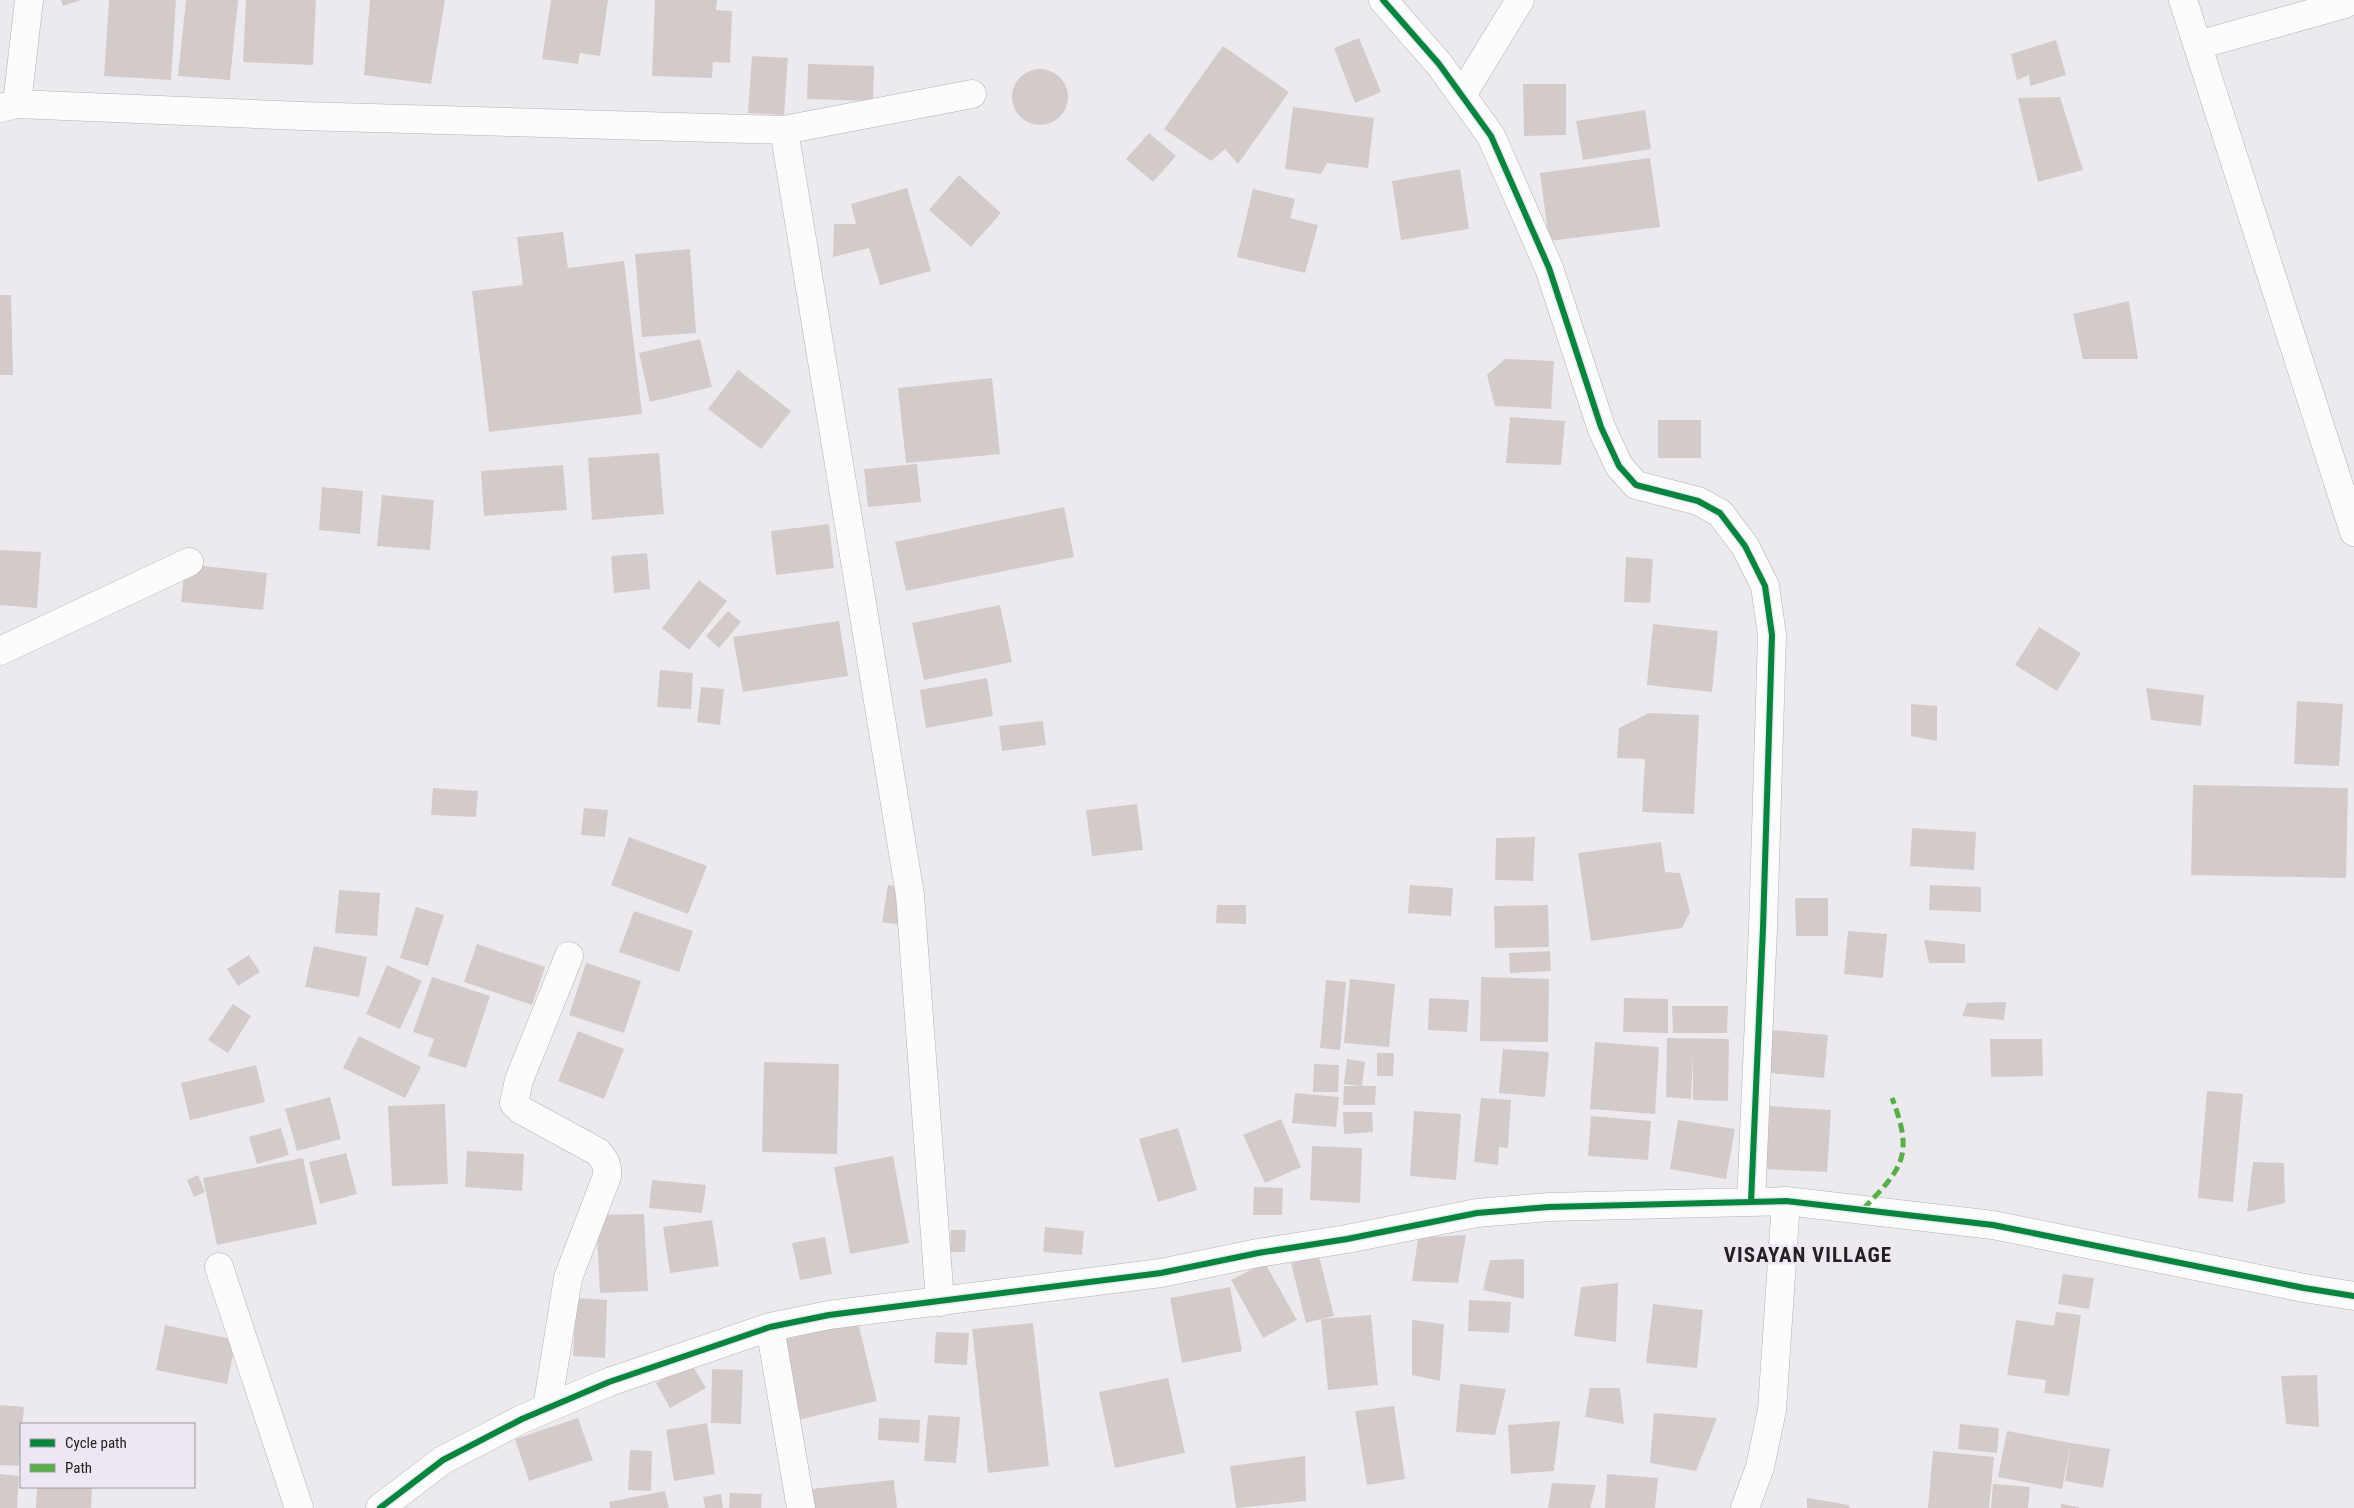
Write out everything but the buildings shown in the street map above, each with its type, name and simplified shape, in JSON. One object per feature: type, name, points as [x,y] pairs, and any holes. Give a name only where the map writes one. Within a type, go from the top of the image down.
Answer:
[{"type":"street","points":[[29,0],[9,106],[784,130],[972,94]]},
{"type":"street","points":[[1383,0],[1439,64],[1491,136],[1549,268],[1602,428],[1619,466],[1636,485],[1698,501],[1720,513],[1745,546],[1765,586],[1772,636],[1751,1202]]},
{"type":"street","points":[[1462,95],[1520,0]]},
{"type":"street","points":[[2184,0],[2354,532]]},
{"type":"street","points":[[2198,45],[2345,4]]},
{"type":"street","points":[[784,130],[910,895],[940,1302]]},
{"type":"street","points":[[0,651],[189,562]]},
{"type":"street","points":[[547,1408],[568,1278],[607,1176],[608,1168],[607,1162],[598,1152],[521,1110],[514,1103],[519,1080],[569,956]]},
{"type":"street","points":[[1745,1508],[1760,1467],[1772,1410],[1786,1200]]},
{"type":"street","points":[[380,1508],[443,1460],[547,1408],[609,1382],[770,1328],[829,1315],[1161,1274],[1258,1253],[1347,1239],[1477,1213],[1549,1207],[1786,1200],[1993,1225],[2304,1288],[2354,1296]]},
{"type":"street","points":[[219,1267],[299,1508]]},
{"type":"street","points":[[770,1328],[801,1508]]},
{"type":"marked path","points":[[1863,1209],[1888,1182],[1901,1160],[1902,1134],[1899,1117],[1892,1098]]},
{"type":"cycle path","points":[[1383,0],[1439,64],[1491,136],[1549,268],[1601,427],[1619,466],[1636,485],[1698,501],[1720,513],[1745,546],[1765,586],[1772,635],[1763,928],[1751,1202]]},
{"type":"cycle path","points":[[380,1508],[443,1460],[522,1419],[609,1382],[770,1327],[829,1315],[1161,1273],[1258,1253],[1347,1239],[1477,1213],[1549,1207],[1786,1201],[1993,1225],[2304,1288],[2354,1296]]},
{"type":"district","name":"VISAYAN VILLAGE","points":[[1808,1255]]}]
